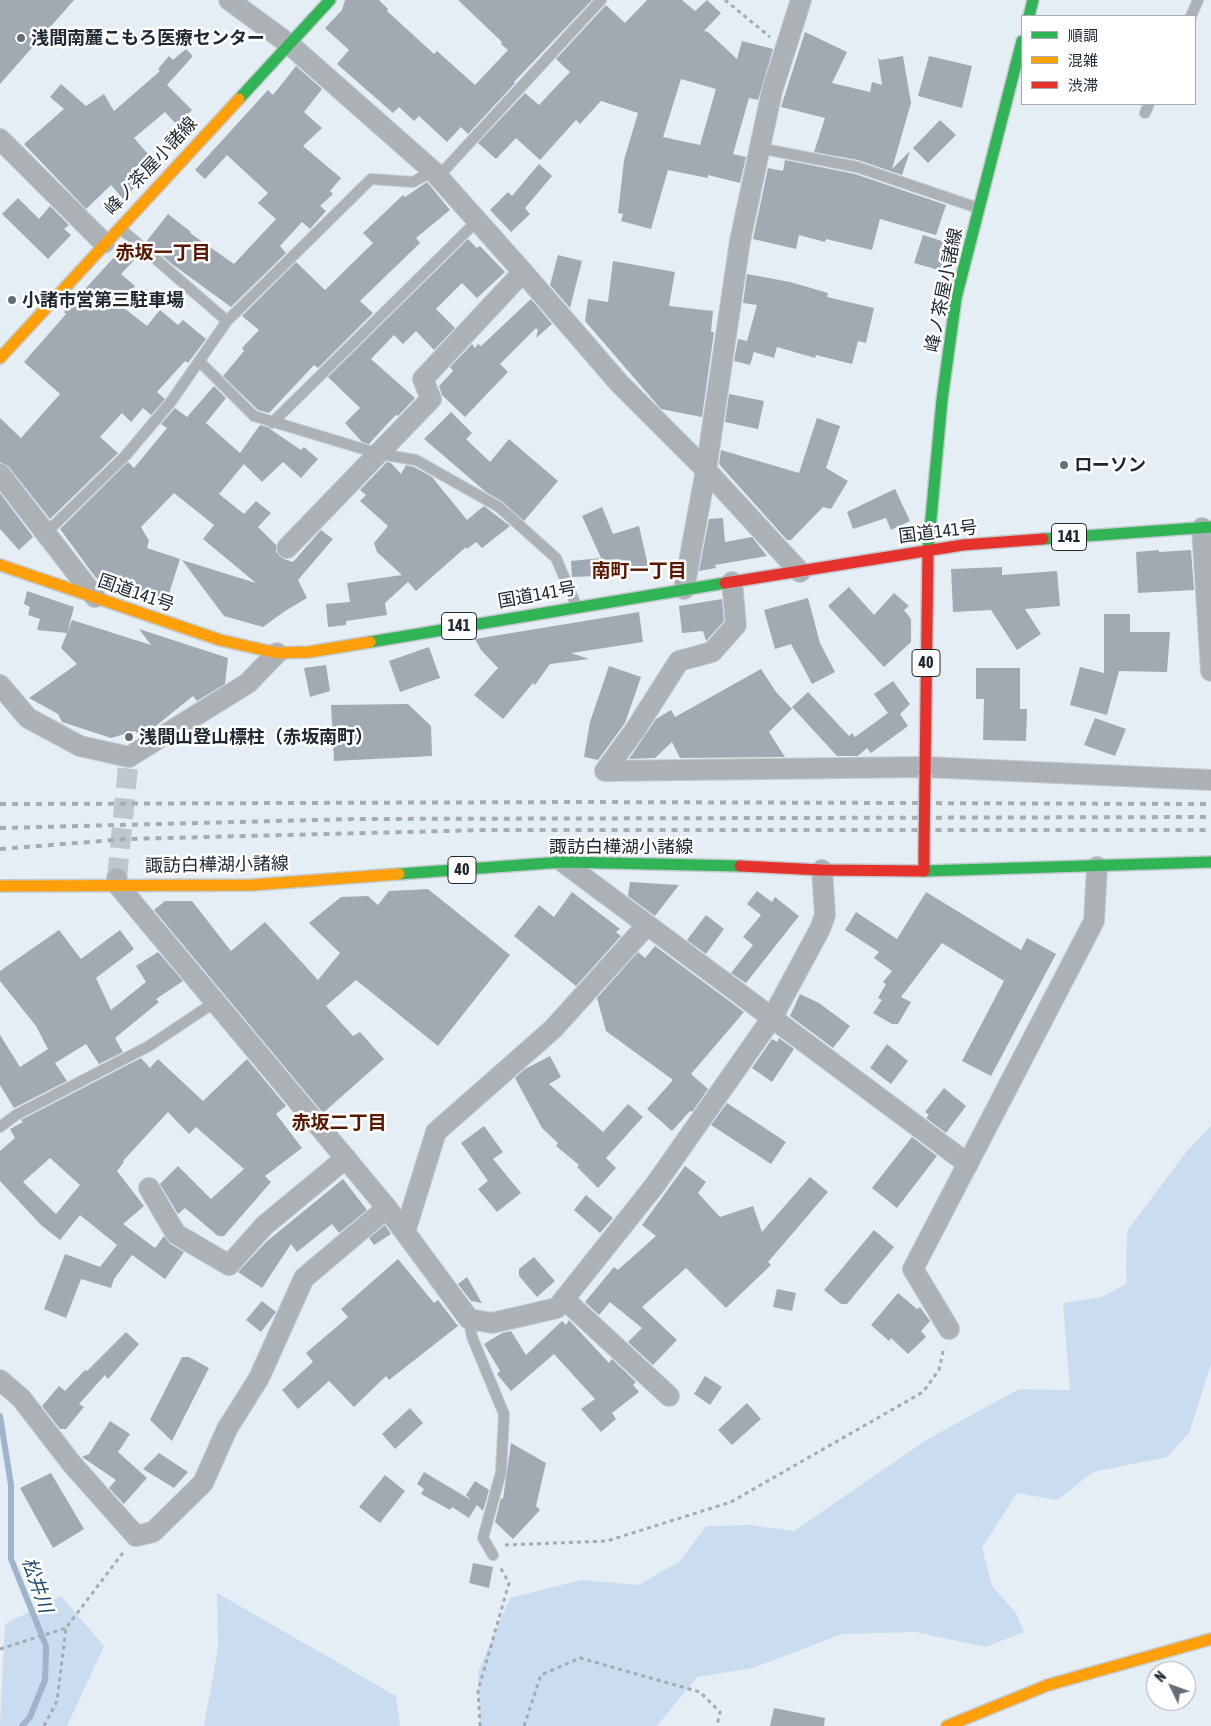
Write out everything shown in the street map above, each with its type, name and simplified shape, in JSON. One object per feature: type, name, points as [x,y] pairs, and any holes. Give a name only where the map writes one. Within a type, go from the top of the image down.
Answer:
[{"type":"main road","name":"峰ノ茶屋小諸線","points":[[0,358],[330,0]]},
{"type":"main road","points":[[1029,15],[1033,0]]},
{"type":"main road","name":"峰ノ茶屋小諸線","points":[[928,551],[942,400],[954,316],[979,208],[1021,45]]},
{"type":"main road","name":"国道141号","points":[[0,565],[220,640],[277,653],[309,652],[577,606],[963,545],[1207,528]]},
{"type":"main road","name":"40","points":[[924,871],[928,551]]},
{"type":"main road","name":"諏訪白樺湖小諸線","points":[[0,886],[117,881],[252,885],[563,862],[701,864],[822,870],[924,871],[1211,862]]},
{"type":"main road","points":[[947,1726],[1048,1685],[1211,1639]]},
{"type":"street","points":[[229,0],[289,44],[436,174],[619,383],[706,470],[800,572]]},
{"type":"street","points":[[684,589],[706,470],[740,241],[759,148],[784,47],[801,0]]},
{"type":"street","points":[[0,139],[104,243]]},
{"type":"street","points":[[288,548],[431,399],[423,379],[523,272]]},
{"type":"street","points":[[0,474],[95,597]]},
{"type":"street","points":[[1207,528],[1211,671]]},
{"type":"street","points":[[732,582],[736,625],[712,652],[679,660],[635,730],[605,771],[925,771],[1211,780]]},
{"type":"street","points":[[0,685],[28,718],[80,746],[129,757],[248,683],[277,653]]},
{"type":"street","points":[[563,862],[968,1164]]},
{"type":"street","points":[[949,1329],[913,1269],[1094,921],[1097,867]]},
{"type":"street","points":[[117,881],[387,1208],[468,1319],[492,1322],[557,1308],[655,1185],[772,1018],[823,922],[825,915],[822,870]]},
{"type":"street","points":[[405,1232],[436,1132],[553,1029],[647,925]]},
{"type":"street","points":[[149,1188],[176,1234],[229,1266],[265,1225],[346,1158]]},
{"type":"street","points":[[0,1380],[21,1398],[72,1464],[136,1536],[153,1532],[203,1483],[227,1428],[259,1378],[304,1278],[387,1208]]},
{"type":"street","points":[[564,1299],[669,1396]]},
{"type":"lane","points":[[46,533],[126,455],[170,402],[227,321],[371,179],[413,182],[436,174],[601,0]]},
{"type":"lane","points":[[1191,15],[1198,0]]},
{"type":"lane","points":[[759,148],[857,167],[979,208]]},
{"type":"lane","points":[[272,424],[477,221]]},
{"type":"lane","points":[[119,227],[227,321]]},
{"type":"lane","points":[[199,361],[254,416],[272,424],[380,454],[416,460],[499,506],[556,558],[577,606]]},
{"type":"lane","points":[[0,1127],[16,1115],[149,1046],[215,1002]]},
{"type":"lane","points":[[468,1319],[472,1337],[504,1414],[501,1472],[483,1538],[492,1551]]},
{"type":"path","points":[[725,0],[753,26],[784,47]]},
{"type":"path","points":[[480,1726],[478,1691],[509,1583],[492,1551],[607,1541],[731,1502],[923,1392],[939,1370],[949,1329]]},
{"type":"path","points":[[44,1726],[57,1701],[66,1628],[136,1536]]},
{"type":"path","points":[[0,1648],[66,1628]]},
{"type":"path","points":[[524,1726],[541,1675],[580,1658],[700,1692],[720,1712],[717,1726]]},
{"type":"shaded area","points":[[1211,1126],[1211,1364],[1189,1433],[1167,1457],[1093,1472],[1057,1500],[1017,1493],[982,1548],[992,1586],[1016,1613],[1024,1632],[986,1647],[915,1632],[842,1634],[753,1668],[697,1677],[657,1726],[480,1726],[478,1672],[510,1598],[581,1580],[639,1585],[680,1561],[706,1526],[750,1525],[794,1531],[928,1439],[1019,1389],[1070,1390],[1063,1303],[1102,1297],[1126,1284],[1127,1231],[1187,1151]]},
{"type":"shaded area","points":[[217,1593],[396,1696],[400,1726],[204,1726],[218,1648]]},
{"type":"shaded area","points":[[61,1596],[104,1646],[67,1726],[0,1726],[5,1624]]},
{"type":"building","name":"浅間南麓こもろ医療センター","points":[[0,0],[74,0],[0,84]]},
{"type":"building","points":[[345,0],[379,0],[388,9],[387,11],[434,54],[437,51],[475,85],[508,50],[458,0],[592,0],[514,82],[468,134],[461,127],[447,142],[419,116],[414,121],[399,107],[393,113],[337,64],[349,50],[325,28],[342,10]]},
{"type":"building","points":[[647,0],[682,0],[695,11],[707,0],[721,13],[704,31],[708,32],[737,59],[742,41],[773,49],[758,100],[749,98],[733,154],[746,157],[740,183],[708,175],[708,178],[668,170],[651,229],[621,221],[623,214],[618,213],[624,160],[638,113],[601,101],[580,124],[576,120],[540,160],[516,138],[496,159],[478,143],[525,93],[539,105],[570,72],[556,59],[606,5],[625,23]],"holes":[[[681,79],[716,89],[700,145],[663,137]]]},
{"type":"building","points":[[805,32],[847,52],[832,83],[870,92],[872,82],[882,85],[878,58],[880,60],[903,56],[911,103],[892,169],[910,151],[902,175],[858,160],[814,152],[825,118],[781,107]]},
{"type":"building","points":[[186,49],[193,56],[167,85],[192,110],[177,125],[165,112],[134,138],[155,162],[124,200],[111,185],[86,209],[24,144],[64,109],[50,97],[61,84],[86,106],[104,94],[114,111],[160,71],[158,69],[169,56],[173,60]]},
{"type":"building","points":[[929,56],[972,66],[962,108],[918,96]]},
{"type":"building","points":[[296,66],[322,89],[304,112],[322,128],[303,146],[341,178],[330,191],[333,194],[320,206],[326,211],[310,229],[302,222],[280,246],[286,253],[231,307],[172,264],[146,242],[168,214],[190,233],[234,264],[276,219],[258,203],[268,193],[227,155],[205,179],[195,170],[268,90],[273,95]]},
{"type":"building","points":[[940,120],[956,135],[928,163],[913,148]]},
{"type":"building","points":[[785,160],[855,174],[946,205],[936,235],[880,219],[872,250],[826,239],[825,242],[799,235],[796,249],[753,239],[768,168],[783,171]]},
{"type":"building","points":[[539,164],[552,176],[525,208],[530,214],[511,232],[490,210],[508,192],[512,196]]},
{"type":"building","points":[[427,182],[450,210],[416,238],[420,243],[360,301],[373,313],[318,368],[314,365],[269,413],[258,410],[223,376],[244,351],[242,348],[259,330],[242,316],[296,262],[325,290],[373,243],[363,233],[403,195],[405,197]]},
{"type":"building","points":[[18,198],[39,219],[50,206],[69,225],[64,229],[71,235],[48,259],[2,214]]},
{"type":"building","points":[[923,235],[951,244],[942,271],[914,263]]},
{"type":"building","points":[[468,239],[477,248],[480,246],[505,272],[477,298],[462,283],[436,309],[455,328],[434,350],[416,331],[403,344],[394,335],[371,359],[415,398],[369,444],[362,442],[345,423],[360,408],[328,377]]},
{"type":"building","points":[[127,243],[139,255],[121,274],[135,286],[119,304],[147,326],[160,310],[178,325],[183,320],[206,339],[188,363],[185,361],[157,392],[165,399],[151,415],[143,408],[131,422],[122,413],[100,437],[118,453],[50,519],[9,467],[0,462],[0,418],[21,438],[60,394],[24,362],[66,314],[64,312]]},
{"type":"building","points":[[558,255],[582,261],[570,308],[550,285]]},
{"type":"building","points":[[613,261],[675,272],[669,306],[713,311],[711,332],[714,332],[702,417],[661,409],[585,321],[588,299],[608,302]]},
{"type":"building","points":[[747,274],[790,282],[828,293],[827,297],[874,308],[866,343],[858,341],[852,364],[816,355],[815,358],[777,347],[774,358],[754,352],[750,365],[734,361],[738,339],[747,341],[757,305],[743,303]]},
{"type":"building","points":[[531,299],[552,324],[536,338],[538,330],[536,328],[500,364],[508,372],[465,417],[442,395],[439,386],[453,371],[450,367],[472,344],[475,348],[478,344],[481,346]]},
{"type":"building","points":[[214,386],[226,398],[206,423],[240,453],[260,425],[267,427],[301,450],[304,447],[318,459],[301,478],[283,462],[262,482],[244,464],[219,494],[244,514],[256,501],[271,513],[258,527],[276,545],[276,552],[284,559],[293,562],[321,530],[333,539],[298,580],[307,598],[263,627],[224,616],[182,560],[256,583],[203,539],[214,525],[174,493],[141,527],[149,541],[147,548],[180,559],[167,600],[135,589],[134,592],[96,578],[60,529],[128,462],[134,468],[167,428],[161,424],[175,408],[187,417]]},
{"type":"building","points":[[729,394],[764,401],[758,429],[725,422]]},
{"type":"building","points":[[451,412],[472,433],[466,439],[490,462],[509,439],[558,481],[524,521],[503,502],[486,492],[424,439]]},
{"type":"building","points":[[817,418],[840,426],[826,468],[848,481],[831,509],[823,507],[791,540],[787,540],[719,464],[721,450],[799,473]]},
{"type":"building","points":[[387,462],[391,463],[401,474],[406,465],[414,467],[432,477],[467,520],[484,506],[510,526],[482,548],[476,542],[467,549],[466,547],[416,591],[408,582],[385,603],[387,615],[346,621],[346,625],[328,627],[326,604],[350,602],[347,583],[402,575],[377,552],[374,543],[388,526],[360,501],[366,495],[360,490]]},
{"type":"building","points":[[895,489],[910,521],[891,530],[886,518],[853,529],[847,512]]},
{"type":"building","points":[[0,493],[33,537],[19,550],[0,529]]},
{"type":"building","points":[[602,507],[613,534],[639,526],[649,570],[621,575],[572,577],[571,561],[601,558],[582,516]]},
{"type":"building","points":[[723,518],[725,542],[752,537],[767,556],[715,565],[716,568],[699,571],[709,519]]},
{"type":"building","points":[[1159,550],[1159,552],[1191,550],[1194,590],[1138,593],[1136,552]]},
{"type":"building","points":[[1002,567],[1002,575],[1057,571],[1060,606],[1025,609],[1041,634],[1017,650],[991,610],[953,612],[951,569]]},
{"type":"building","points":[[849,587],[874,615],[894,593],[909,606],[904,610],[911,619],[911,642],[884,667],[828,606]]},
{"type":"building","points":[[27,591],[74,607],[67,633],[37,630],[40,619],[28,615],[30,607],[24,604]]},
{"type":"building","points":[[808,598],[820,643],[835,672],[812,684],[791,644],[775,649],[764,610]]},
{"type":"building","points":[[722,599],[724,621],[706,641],[703,631],[682,633],[679,606]]},
{"type":"building","points":[[639,612],[643,642],[571,653],[589,659],[550,664],[535,685],[533,683],[503,719],[474,695],[498,668],[481,650],[475,639]]},
{"type":"building","points":[[1104,614],[1130,614],[1130,632],[1170,632],[1167,672],[1119,671],[1107,715],[1070,705],[1080,667],[1104,673]]},
{"type":"building","points":[[72,620],[151,645],[139,629],[228,658],[225,684],[197,701],[193,696],[140,736],[135,731],[111,738],[62,722],[58,714],[29,698],[77,664],[61,648]]},
{"type":"building","points":[[429,647],[440,678],[400,692],[389,661]]},
{"type":"building","points":[[326,665],[330,691],[310,697],[304,668]]},
{"type":"building","points":[[609,666],[641,677],[625,723],[598,760],[584,757],[590,722]]},
{"type":"building","points":[[976,668],[1020,668],[1020,709],[1027,709],[1026,741],[983,740],[984,699],[976,699]]},
{"type":"building","points":[[761,669],[776,692],[792,709],[769,732],[785,757],[680,758],[672,742],[655,758],[629,759],[656,719],[671,710],[675,717]]},
{"type":"building","points":[[893,681],[910,704],[900,714],[908,726],[871,753],[867,748],[858,756],[837,756],[792,707],[808,692],[849,736],[852,733],[855,737],[888,713],[874,694]]},
{"type":"building","points":[[408,704],[431,726],[432,756],[334,761],[331,705]]},
{"type":"building","points":[[1095,718],[1126,729],[1115,756],[1084,745]]},
{"type":"building","points":[[630,882],[679,885],[655,916],[628,896]]},
{"type":"building","points":[[428,889],[510,955],[438,1046],[356,980],[326,1006],[353,1036],[360,1032],[384,1059],[323,1113],[154,910],[165,901],[192,901],[231,951],[265,922],[318,980],[340,953],[309,923],[341,897],[368,896],[378,905],[389,891]]},
{"type":"building","points":[[757,891],[772,902],[775,897],[799,916],[746,983],[731,973],[753,945],[743,937],[761,915],[747,904]]},
{"type":"building","points":[[572,892],[620,929],[616,932],[621,936],[576,986],[514,936],[539,905],[554,917]]},
{"type":"building","points":[[926,892],[1021,950],[1027,938],[1056,954],[991,1076],[962,1061],[1004,981],[942,943],[901,997],[911,1002],[898,1024],[892,1024],[873,1013],[882,1000],[878,998],[886,984],[883,982],[892,971],[874,958],[879,952],[845,930],[856,912],[897,939]]},
{"type":"building","points":[[706,915],[724,929],[706,954],[687,940]]},
{"type":"building","points":[[59,930],[81,959],[120,930],[134,949],[96,978],[111,1010],[146,982],[136,966],[158,952],[183,981],[156,999],[159,1002],[115,1038],[123,1052],[99,1064],[86,1044],[55,1063],[67,1081],[14,1108],[0,1085],[0,1035],[20,1067],[48,1049],[36,1026],[0,981],[0,971]]},
{"type":"building","points":[[655,946],[744,1012],[691,1074],[708,1089],[692,1112],[690,1111],[672,1131],[647,1109],[673,1080],[606,1031],[597,998],[638,952],[645,958]]},
{"type":"building","points":[[800,994],[819,1003],[850,1026],[833,1048],[790,1016]]},
{"type":"building","points":[[779,1038],[794,1049],[772,1082],[752,1068],[772,1039],[777,1042]]},
{"type":"building","points":[[887,1044],[908,1061],[891,1084],[870,1068]]},
{"type":"building","points":[[550,1056],[561,1077],[549,1084],[603,1132],[628,1104],[643,1117],[606,1158],[616,1168],[598,1188],[577,1167],[579,1165],[556,1146],[558,1143],[542,1128],[515,1078],[525,1069]]},
{"type":"building","points":[[141,1058],[150,1068],[158,1059],[203,1101],[247,1059],[286,1106],[276,1114],[302,1148],[265,1176],[271,1182],[224,1236],[218,1236],[185,1208],[178,1214],[160,1184],[178,1166],[211,1199],[244,1169],[196,1127],[189,1134],[168,1112],[123,1161],[117,1171],[144,1206],[123,1224],[155,1248],[164,1236],[170,1244],[184,1252],[165,1279],[132,1255],[114,1279],[111,1288],[81,1279],[66,1318],[44,1309],[65,1254],[100,1267],[117,1245],[80,1215],[60,1240],[41,1225],[0,1181],[0,1151],[15,1138],[10,1129],[23,1122],[21,1120]],"holes":[[[50,1158],[80,1185],[56,1214],[23,1182]]]},
{"type":"building","points":[[944,1088],[966,1106],[946,1133],[926,1118],[929,1115],[925,1112]]},
{"type":"building","points":[[727,1103],[786,1142],[771,1164],[711,1125]]},
{"type":"building","points":[[484,1126],[503,1152],[493,1159],[521,1193],[497,1212],[478,1189],[488,1181],[461,1143]]},
{"type":"building","points":[[912,1137],[937,1156],[897,1208],[872,1188]]},
{"type":"building","points":[[685,1166],[706,1182],[698,1193],[720,1217],[753,1206],[762,1232],[810,1177],[828,1192],[768,1262],[771,1265],[726,1308],[686,1268],[642,1307],[677,1340],[653,1365],[628,1342],[642,1328],[610,1302],[599,1315],[585,1302],[614,1267],[618,1270],[656,1236],[642,1225]]},
{"type":"building","points":[[343,1179],[367,1210],[339,1233],[332,1224],[297,1252],[291,1244],[262,1288],[238,1272],[266,1242]]},
{"type":"building","points":[[586,1195],[613,1218],[600,1233],[574,1210]]},
{"type":"building","points":[[385,1225],[391,1234],[374,1245],[369,1238]]},
{"type":"building","points":[[874,1230],[894,1247],[847,1304],[841,1304],[824,1290]]},
{"type":"building","points":[[534,1257],[555,1281],[537,1297],[519,1276],[519,1269]]},
{"type":"building","points":[[398,1259],[434,1303],[438,1300],[458,1326],[389,1380],[386,1376],[354,1407],[329,1381],[298,1409],[282,1390],[313,1362],[306,1353],[348,1317],[341,1309]]},
{"type":"building","points":[[467,1277],[482,1303],[471,1301],[458,1284]]},
{"type":"building","points":[[777,1289],[796,1293],[792,1311],[773,1307]]},
{"type":"building","points":[[898,1293],[917,1309],[920,1307],[930,1321],[921,1331],[926,1337],[908,1354],[891,1338],[889,1341],[871,1325]]},
{"type":"building","points":[[262,1301],[276,1312],[261,1332],[246,1320]]},
{"type":"building","points":[[569,1320],[609,1363],[612,1359],[636,1382],[633,1385],[639,1392],[612,1413],[616,1419],[601,1432],[581,1409],[595,1399],[554,1354],[511,1391],[497,1374],[500,1371],[484,1344],[502,1333],[511,1331],[526,1355],[562,1321],[566,1325]]},
{"type":"building","points":[[126,1332],[139,1344],[108,1379],[105,1375],[79,1404],[84,1407],[66,1429],[60,1429],[42,1406],[59,1386],[65,1391]]},
{"type":"building","points":[[182,1357],[189,1357],[209,1368],[172,1441],[150,1420]]},
{"type":"building","points":[[705,1376],[722,1387],[710,1405],[694,1394]]},
{"type":"building","points":[[747,1403],[761,1419],[732,1445],[718,1430]]},
{"type":"building","points":[[410,1408],[423,1423],[395,1449],[382,1434]]},
{"type":"building","points":[[110,1421],[130,1434],[118,1452],[147,1478],[124,1504],[109,1488],[116,1480],[82,1457],[89,1454]]},
{"type":"building","points":[[511,1443],[546,1463],[536,1506],[540,1510],[513,1539],[495,1522],[501,1498],[503,1499]]},
{"type":"building","points":[[159,1453],[188,1472],[174,1488],[143,1469]]},
{"type":"building","points":[[424,1472],[471,1500],[466,1495],[475,1481],[489,1490],[483,1511],[477,1505],[469,1518],[452,1507],[450,1510],[421,1494],[424,1489],[417,1484]]},
{"type":"building","points":[[51,1473],[84,1529],[53,1548],[20,1488]]},
{"type":"building","points":[[385,1475],[405,1491],[380,1523],[359,1507]]},
{"type":"building","points":[[473,1563],[493,1567],[489,1588],[469,1583]]},
{"type":"building","points":[[774,1708],[825,1718],[824,1726],[770,1726]]},
{"type":"waterway","name":"松井川","points":[[0,1416],[11,1485],[11,1559],[46,1646],[45,1680],[30,1717],[22,1726]]},
{"type":"tunnel","points":[[117,878],[129,757]]},
{"type":"railway","points":[[0,804],[584,802],[1211,804]]},
{"type":"railway","points":[[0,828],[356,819],[1211,817]]},
{"type":"railway","points":[[0,849],[127,839],[485,830],[1211,830]]},
{"type":"traffic: fast","points":[[239,99],[330,0]]},
{"type":"traffic: fast","points":[[1029,15],[1033,0]]},
{"type":"traffic: fast","points":[[928,551],[942,400],[956,298],[1021,45]]},
{"type":"traffic: fast","points":[[1043,539],[1211,527]]},
{"type":"traffic: fast","points":[[370,642],[725,583]]},
{"type":"traffic: fast","points":[[399,874],[563,862],[740,866]]},
{"type":"traffic: fast","points":[[924,871],[1211,862]]},
{"type":"traffic: slow","points":[[0,358],[239,99]]},
{"type":"traffic: slow","points":[[0,565],[220,640],[277,653],[309,652],[370,642]]},
{"type":"traffic: slow","points":[[0,886],[252,885],[399,874]]},
{"type":"traffic: slow","points":[[947,1726],[1048,1685],[1211,1639]]},
{"type":"traffic: jam","points":[[725,583],[963,545],[1043,539]]},
{"type":"traffic: jam","points":[[925,774],[928,551]]},
{"type":"traffic: jam","points":[[924,853],[925,774]]},
{"type":"traffic: jam","points":[[740,866],[822,870],[924,871],[924,853]]},
{"type":"place","name":"浅間南麓こもろ医療センター","points":[[21,38]]},
{"type":"place","name":"小諸市営第三駐車場","points":[[12,300]]},
{"type":"place","name":"ローソン","points":[[1064,465]]},
{"type":"place","name":"浅間山登山標柱（赤坂南町）","points":[[129,737]]},
{"type":"district","name":"赤坂一丁目","points":[[163,253]]},
{"type":"district","name":"南町一丁目","points":[[639,571]]},
{"type":"district","name":"赤坂二丁目","points":[[339,1123]]}]
